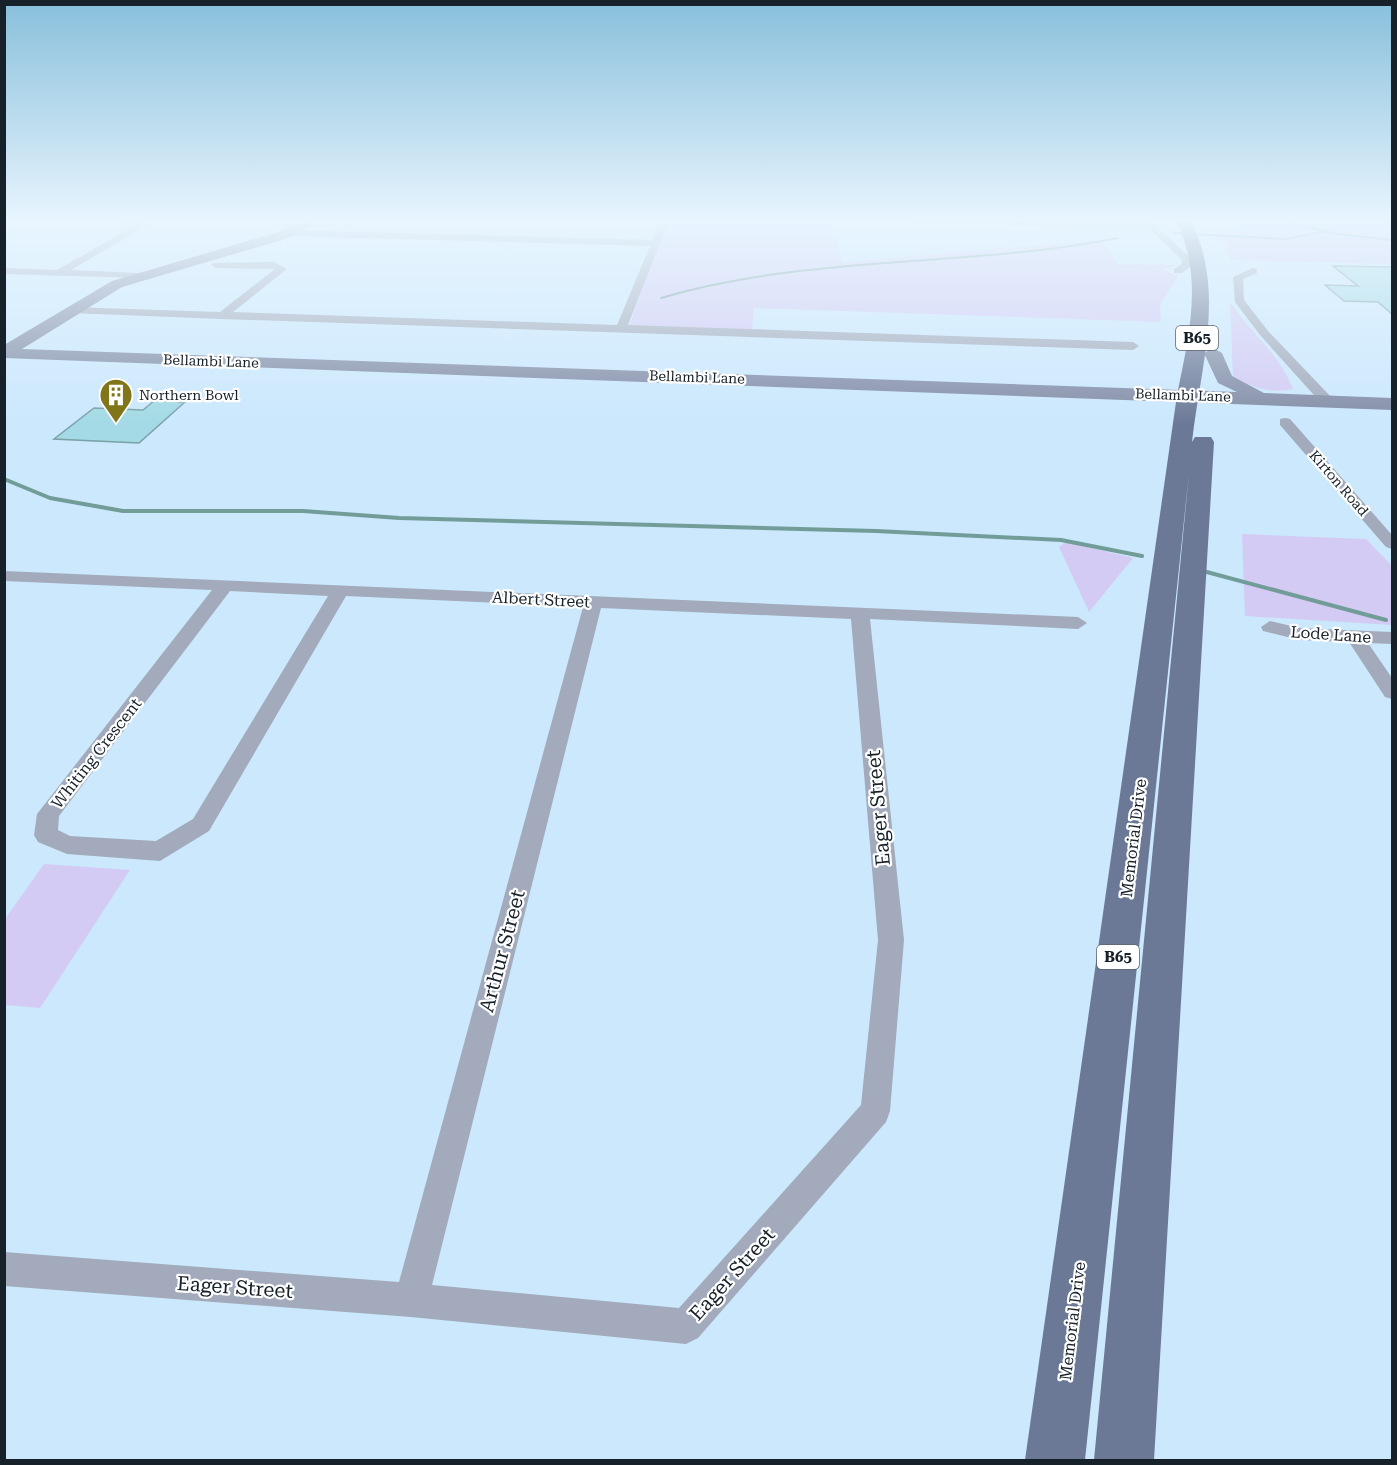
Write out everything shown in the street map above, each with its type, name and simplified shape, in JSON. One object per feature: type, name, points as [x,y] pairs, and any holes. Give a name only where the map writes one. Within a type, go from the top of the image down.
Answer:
[{"type":"main road","points":[[4,352],[109,288]]},
{"type":"main road","name":"Memorial Drive","points":[[1124,1461],[1198,414],[1197,336],[1200,288]]},
{"type":"main road","name":"Memorial Drive","points":[[1054,1461],[1198,414],[1213,353],[1219,290]]},
{"type":"main road","points":[[43,327],[36,342],[44,348],[136,358]]},
{"type":"main road","name":"Bellambi Lane","points":[[4,352],[1093,391],[1198,414],[1299,399],[1391,404]]},
{"type":"main road","points":[[1213,353],[1218,371],[1228,383],[1255,393],[1299,399]]},
{"type":"main road","points":[[1093,391],[1158,405],[1174,420],[1198,414]]},
{"type":"street","points":[[221,316],[257,288]]},
{"type":"street","points":[[621,328],[637,288]]},
{"type":"street","points":[[1238,288],[1239,300],[1264,333],[1327,400]]},
{"type":"street","points":[[71,310],[1133,346]]},
{"type":"street","name":"Kirton Road","points":[[1285,422],[1392,543]]},
{"type":"street","name":"Albert Street","points":[[7,579],[225,586],[1078,623]]},
{"type":"street","name":"Whiting Crescent","points":[[225,586],[48,814],[46,835],[67,845],[160,851],[201,825],[340,591]]},
{"type":"street","name":"Arthur Street","points":[[411,1300],[593,602]]},
{"type":"street","name":"Eager Street","points":[[4,1269],[411,1300],[686,1326],[875,1112],[891,940],[860,614]]},
{"type":"street","name":"Lode Lane","points":[[1270,627],[1300,634],[1392,638]]},
{"type":"street","points":[[1354,636],[1392,692]]},
{"type":"shaded area","points":[[642,288],[1170,288],[1160,305],[1161,322],[754,308],[752,331],[629,326]]},
{"type":"shaded area","points":[[1230,302],[1273,354],[1293,389],[1277,391],[1262,389],[1233,377]]},
{"type":"shaded area","points":[[1242,534],[1366,539],[1392,566],[1392,625],[1245,616]]},
{"type":"shaded area","points":[[1066,542],[1133,558],[1089,612],[1059,547]]},
{"type":"shaded area","points":[[44,864],[130,870],[40,1008],[5,1005],[5,919]]},
{"type":"building","points":[[1329,288],[1392,288],[1392,314],[1378,302],[1344,301]]},
{"type":"building","name":"Northern Bowl","points":[[154,401],[185,402],[139,443],[54,439],[94,408],[143,410]]},
{"type":"waterway","points":[[661,298],[700,288]]},
{"type":"waterway","points":[[4,479],[50,498],[123,511],[303,511],[399,518],[876,531],[1061,540],[1142,556]]},
{"type":"waterway","points":[[1203,571],[1386,620]]},
{"type":"place","name":"Northern Bowl","points":[[116,424]]}]
